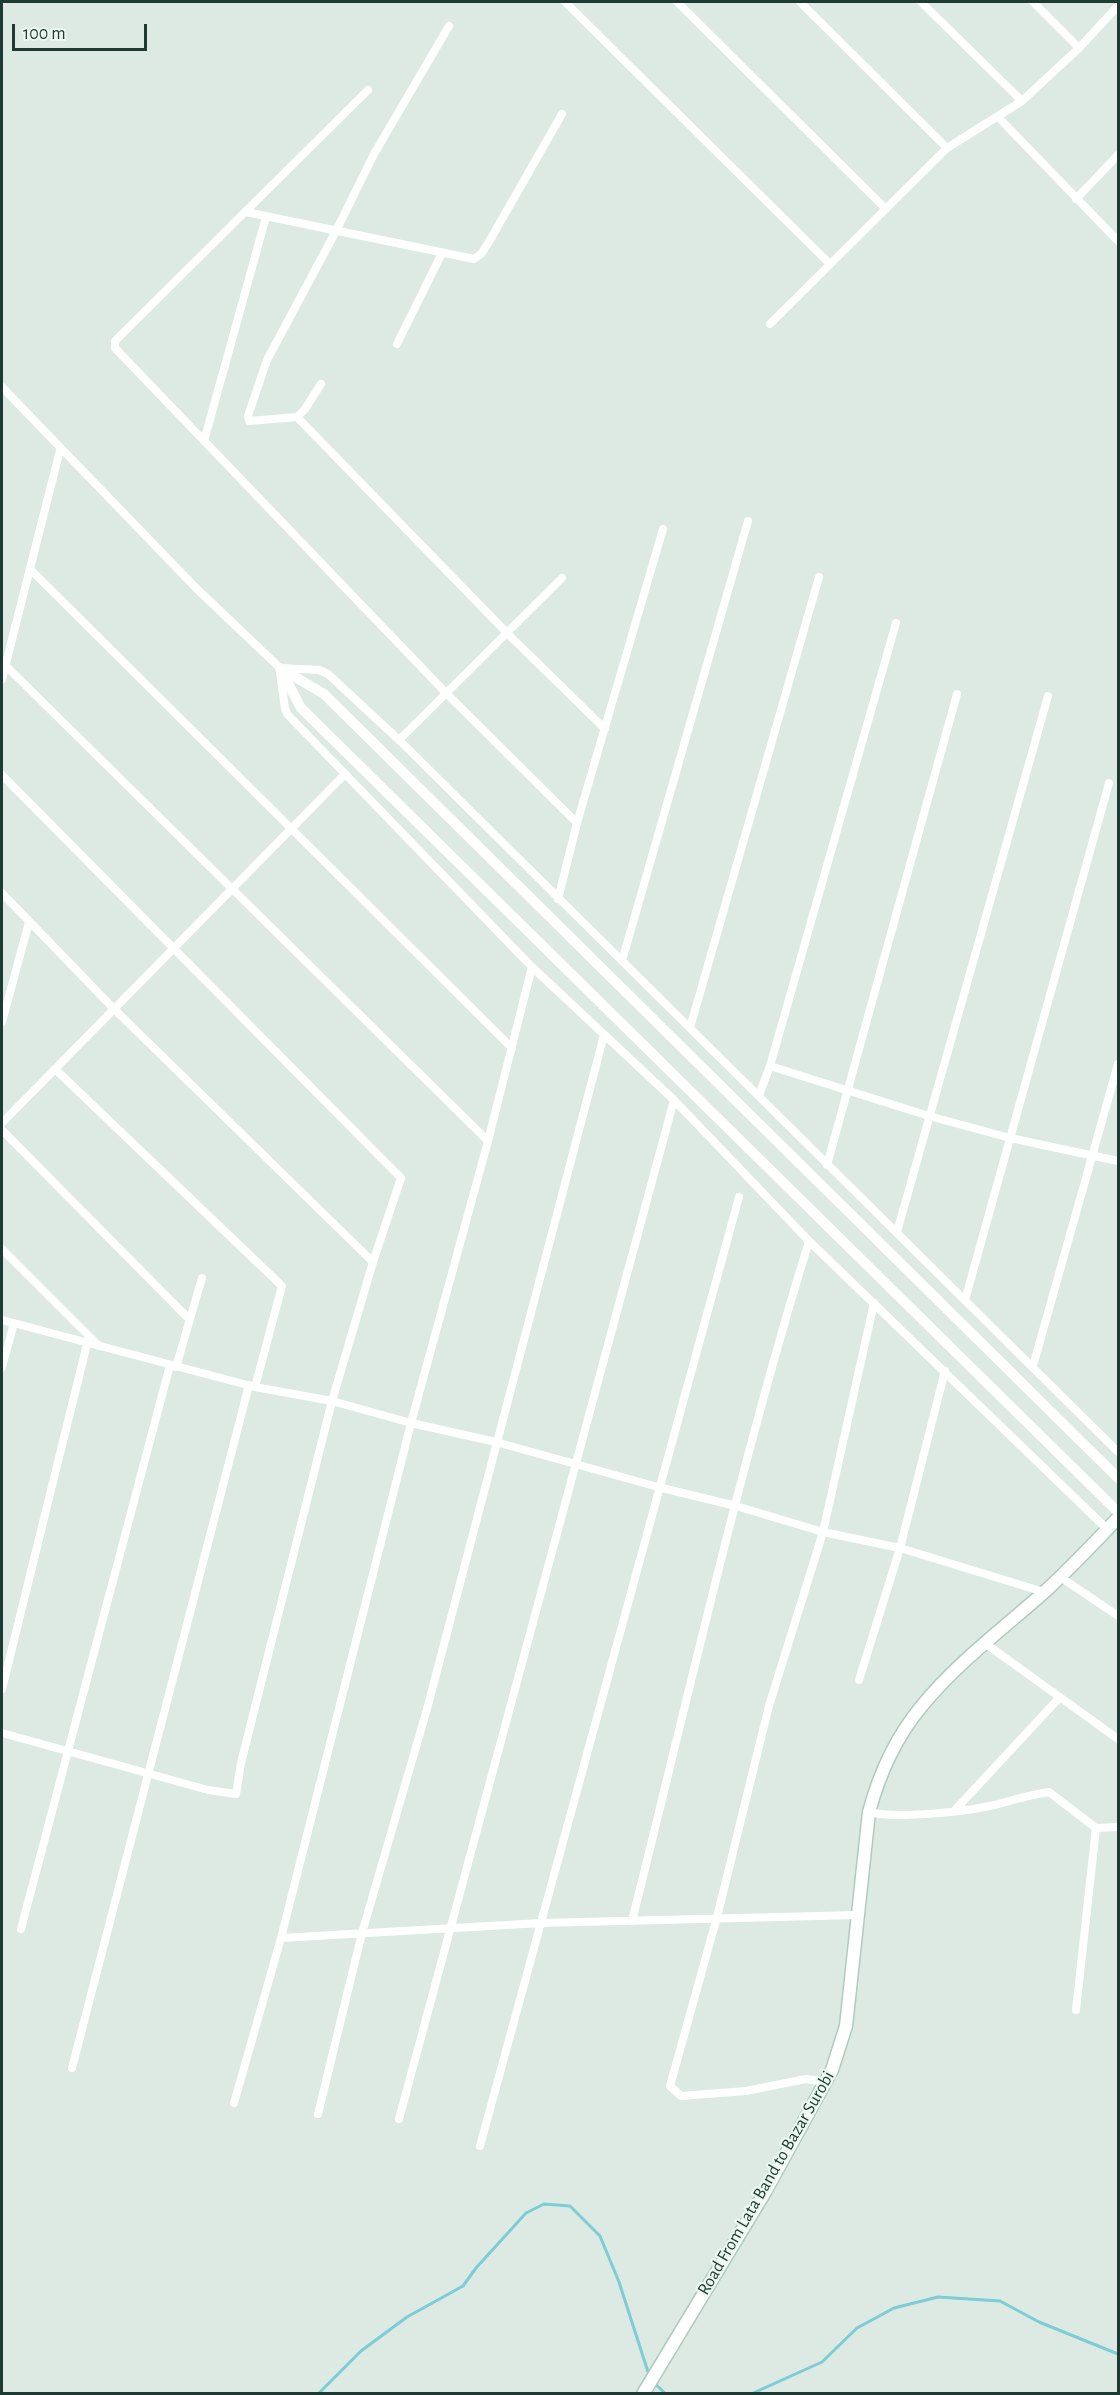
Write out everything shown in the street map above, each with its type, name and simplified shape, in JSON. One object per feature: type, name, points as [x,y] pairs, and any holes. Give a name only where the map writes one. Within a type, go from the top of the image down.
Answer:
[{"type":"main road","name":"Road From Lata Band to Bazar Surobi","points":[[643,2394],[765,2192],[832,2070],[846,2026],[869,1812],[877,1785],[897,1742],[921,1707],[1119,1518]]},
{"type":"street","points":[[565,2],[830,264]]},
{"type":"street","points":[[677,2],[886,209]]},
{"type":"street","points":[[800,2],[947,148]]},
{"type":"street","points":[[921,2],[1022,101]]},
{"type":"street","points":[[1033,2],[1079,48]]},
{"type":"street","points":[[770,324],[947,148],[1022,101],[1079,48],[1119,6]]},
{"type":"street","points":[[321,384],[297,417],[249,421],[248,416],[267,360],[374,154],[449,26]]},
{"type":"street","points":[[368,90],[114,340],[115,348],[447,694],[577,823]]},
{"type":"street","points":[[246,212],[474,259],[482,253],[562,114]]},
{"type":"street","points":[[998,117],[1119,241]]},
{"type":"street","points":[[1076,199],[1119,154]]},
{"type":"street","points":[[204,441],[266,217]]},
{"type":"street","points":[[397,344],[442,253]]},
{"type":"street","points":[[2,387],[195,588],[280,668],[324,694],[1119,1478]]},
{"type":"street","points":[[297,417],[508,634],[605,729]]},
{"type":"street","points":[[2,679],[60,450]]},
{"type":"street","points":[[622,961],[748,521]]},
{"type":"street","points":[[558,899],[577,823],[663,530]]},
{"type":"street","points":[[30,568],[512,1048]]},
{"type":"street","points":[[690,1028],[819,577]]},
{"type":"street","points":[[399,740],[562,578]]},
{"type":"street","points":[[759,1095],[770,1066],[896,623]]},
{"type":"street","points":[[6,665],[488,1141]]},
{"type":"street","points":[[280,668],[319,670],[328,674],[399,740],[1119,1452]]},
{"type":"street","points":[[280,668],[285,709],[288,715],[532,967],[674,1100],[809,1241],[1107,1529]]},
{"type":"street","points":[[280,668],[301,708],[1119,1512]]},
{"type":"street","points":[[827,1165],[957,694]]},
{"type":"street","points":[[897,1232],[1047,696]]},
{"type":"street","points":[[2,1123],[345,774]]},
{"type":"street","points":[[2,775],[401,1178],[332,1401],[244,1752],[236,1794],[208,1790],[2,1733]]},
{"type":"street","points":[[965,1299],[1109,783]]},
{"type":"street","points":[[2,893],[114,1009],[374,1262]]},
{"type":"street","points":[[2,1022],[29,922]]},
{"type":"street","points":[[234,2103],[281,1938],[411,1423],[488,1141],[532,967]]},
{"type":"street","points":[[318,2114],[362,1933],[427,1709],[604,1035]]},
{"type":"street","points":[[1033,1366],[1119,1064]]},
{"type":"street","points":[[770,1066],[929,1116],[1010,1138],[1119,1161]]},
{"type":"street","points":[[55,1069],[282,1286],[252,1386],[72,2068]]},
{"type":"street","points":[[399,2119],[674,1100]]},
{"type":"street","points":[[2,1130],[189,1319]]},
{"type":"street","points":[[480,2146],[739,1197]]},
{"type":"street","points":[[632,1921],[736,1506],[790,1302],[809,1241]]},
{"type":"street","points":[[2,1249],[100,1347]]},
{"type":"street","points":[[21,1929],[66,1752],[173,1366],[202,1278]]},
{"type":"street","points":[[825,2082],[806,2079],[747,2091],[681,2096],[670,2086],[717,1917],[769,1706],[823,1532],[874,1303]]},
{"type":"street","points":[[2,1320],[252,1386],[332,1401],[411,1423],[496,1442],[736,1506],[823,1532],[900,1548],[1044,1592]]},
{"type":"street","points":[[2,1367],[14,1323]]},
{"type":"street","points":[[2,1689],[87,1344]]},
{"type":"street","points":[[859,1680],[900,1548],[945,1371]]},
{"type":"street","points":[[1059,1576],[1119,1616]]},
{"type":"street","points":[[986,1644],[1119,1739]]},
{"type":"street","points":[[955,1810],[1060,1697]]},
{"type":"street","points":[[869,1812],[885,1816],[955,1810],[989,1806],[1049,1792],[1096,1828],[1119,1827]]},
{"type":"street","points":[[1076,2010],[1096,1828]]},
{"type":"street","points":[[281,1938],[541,1923],[857,1915]]},
{"type":"waterway","points":[[318,2394],[361,2351],[407,2317],[463,2286],[476,2268],[526,2213],[544,2204],[570,2206],[600,2236],[619,2282],[649,2375]]},
{"type":"waterway","points":[[751,2394],[822,2362],[857,2328],[894,2308],[938,2297],[1000,2301],[1039,2322],[1118,2354]]},
{"type":"waterway","points":[[654,2383],[666,2394]]}]
